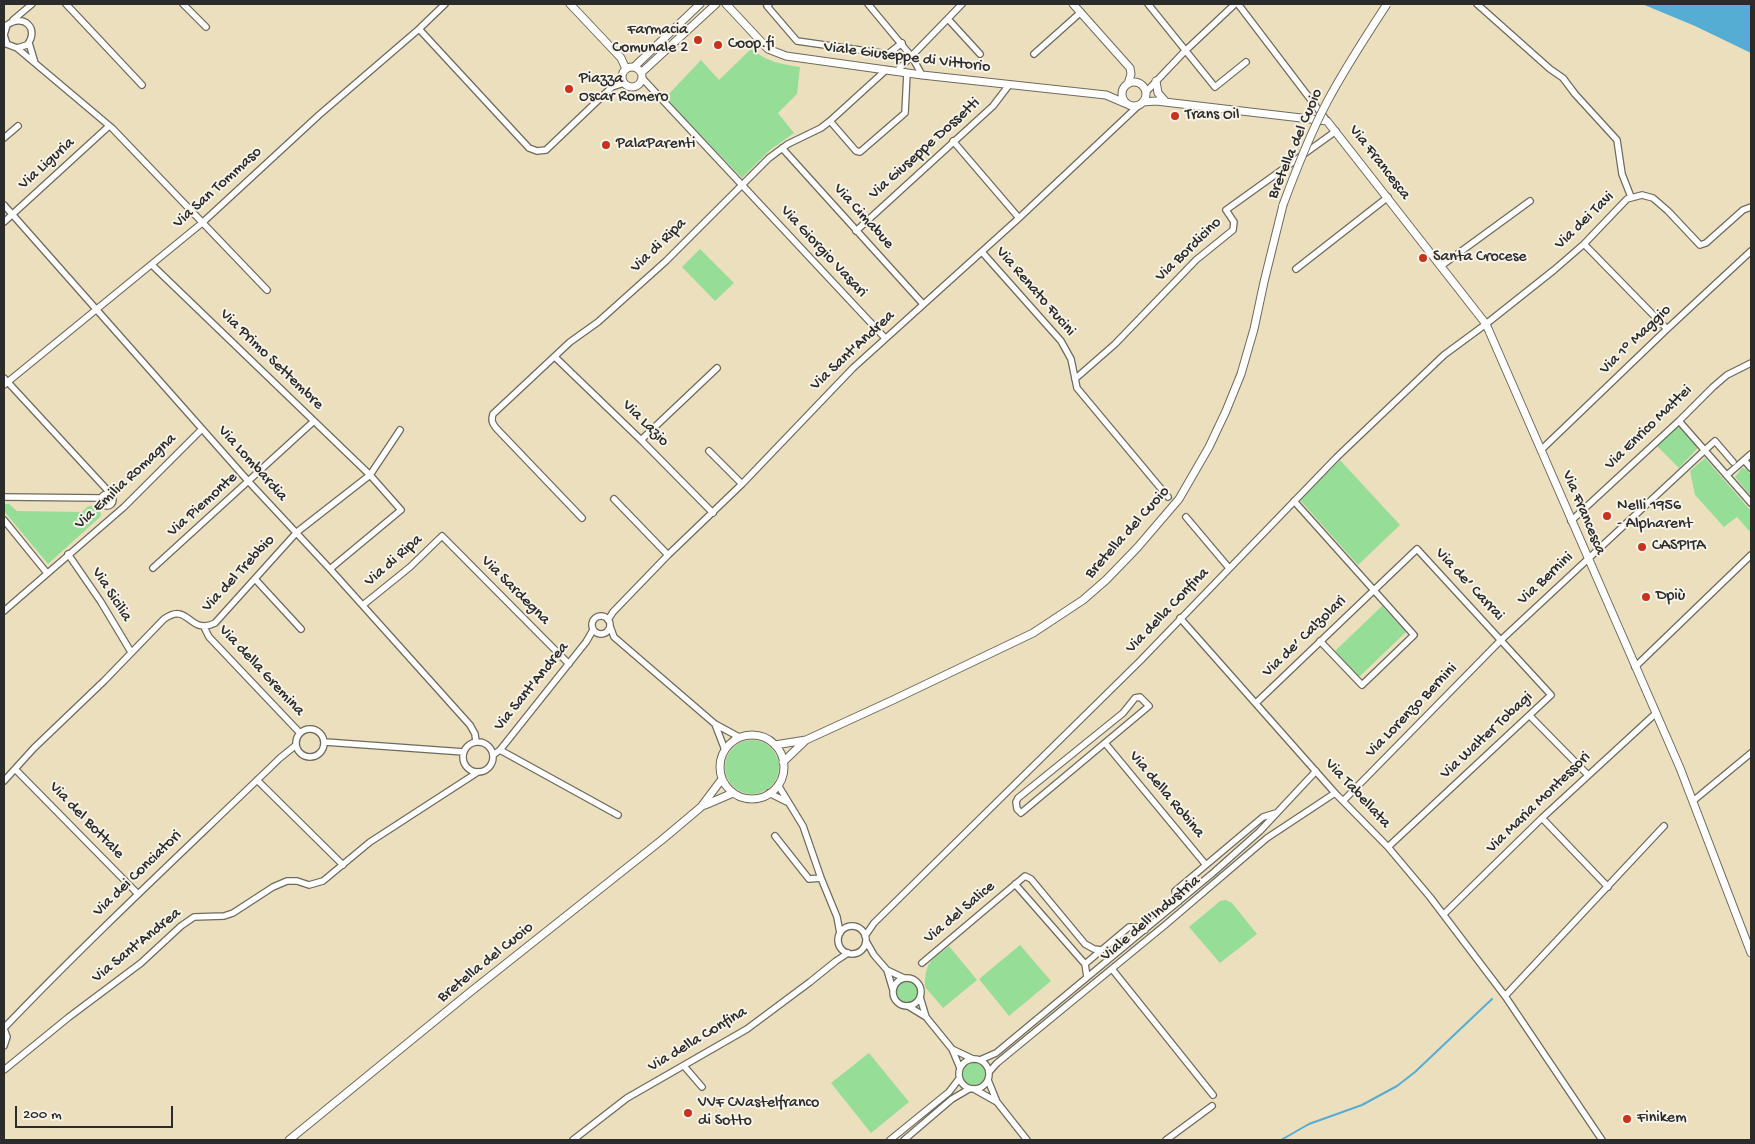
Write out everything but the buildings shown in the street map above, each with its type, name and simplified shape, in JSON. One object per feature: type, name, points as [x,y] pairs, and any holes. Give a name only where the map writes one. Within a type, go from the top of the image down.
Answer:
[{"type":"main road","points":[[570,4],[630,68],[638,69],[641,78]]},
{"type":"main road","points":[[700,4],[630,68],[622,77],[624,83],[632,87],[716,4]]},
{"type":"main road","name":"Viale Giuseppe di Vittorio","points":[[726,4],[760,42],[775,52],[795,58],[922,75],[1106,95],[1132,106],[1143,96]]},
{"type":"main road","points":[[1073,4],[1130,68],[1131,73],[1122,97],[1127,104]]},
{"type":"main road","name":"Bretella del Cuoio","points":[[775,745],[806,740],[1033,632],[1083,600],[1106,580],[1137,548],[1179,499],[1209,447],[1241,374],[1254,329],[1283,205],[1297,166],[1344,71],[1387,4]]},
{"type":"main road","points":[[1126,87],[1134,82],[1143,96],[1156,101],[1327,120]]},
{"type":"main road","points":[[1154,83],[1158,93],[1166,102]]},
{"type":"main road","name":"Viale Giuseppe di Vittorio","points":[[1106,95],[1126,87]]},
{"type":"main road","name":"Via Francesca","points":[[1327,120],[1486,324],[1693,801],[1751,953]]},
{"type":"main road","points":[[750,735],[761,736],[775,745],[783,762],[782,776],[778,785],[769,793],[754,799],[743,798],[733,793],[722,779],[720,764],[725,750],[731,742],[750,735]]},
{"type":"main road","name":"Bretella del Cuoio","points":[[783,762],[806,740]]},
{"type":"main road","name":"Bretella del Cuoio","points":[[289,1140],[663,839],[700,807],[722,779]]},
{"type":"main road","name":"Bretella del Cuoio","points":[[700,807],[733,793]]},
{"type":"street","points":[[66,4],[142,85]]},
{"type":"street","points":[[183,4],[206,27]]},
{"type":"street","name":"Via San Tommaso","points":[[5,382],[98,310],[202,223],[319,115],[419,29],[445,4]]},
{"type":"street","points":[[769,4],[766,6],[796,41],[888,54],[902,44]]},
{"type":"street","points":[[868,4],[912,57],[922,75]]},
{"type":"street","points":[[897,71],[962,4]]},
{"type":"street","points":[[1148,4],[1215,87],[1246,62]]},
{"type":"street","points":[[1237,4],[1327,120]]},
{"type":"street","name":"Via Sant'Andrea","points":[[607,621],[613,612],[668,555],[742,484],[827,393],[884,338],[1020,218],[1091,151],[1185,51],[1237,4]]},
{"type":"street","points":[[1477,4],[1550,69],[1563,78],[1574,94],[1617,140],[1622,174],[1631,197]]},
{"type":"street","points":[[26,22],[30,6]]},
{"type":"street","points":[[30,6],[8,24],[4,34],[6,43],[17,48],[109,126],[267,290]]},
{"type":"street","points":[[1034,54],[1081,12]]},
{"type":"street","points":[[948,19],[980,54]]},
{"type":"street","points":[[8,24],[22,20],[26,22],[32,32],[28,43],[24,47],[17,48]]},
{"type":"street","points":[[419,29],[529,148],[537,151],[546,150],[612,87],[624,83]]},
{"type":"street","points":[[28,43],[36,65]]},
{"type":"street","name":"Via di Ripa","points":[[582,518],[493,424],[492,418],[498,409],[575,338],[598,322],[666,261],[769,158],[782,148],[830,122],[886,70]]},
{"type":"street","points":[[830,122],[856,151],[860,152],[905,113],[908,73]]},
{"type":"street","name":"Via Giorgio Vasari","points":[[641,78],[884,338]]},
{"type":"street","name":"Via Giuseppe Dossetti","points":[[856,231],[992,106],[1009,85]]},
{"type":"street","name":"Via Sant'Andrea","points":[[1121,120],[1127,104]]},
{"type":"street","points":[[4,138],[18,126]]},
{"type":"street","name":"Via Liguria","points":[[4,222],[109,126]]},
{"type":"street","name":"Via Bordicino","points":[[1074,379],[1115,344],[1196,260],[1233,230],[1234,222],[1226,210],[1336,131]]},
{"type":"street","points":[[953,141],[1020,218]]},
{"type":"street","name":"Via Cimabue","points":[[782,148],[923,304]]},
{"type":"street","name":"Via dei Tavi","points":[[1486,324],[1584,244],[1631,197],[1642,195],[1653,198],[1700,245],[1706,243],[1743,210],[1751,207]]},
{"type":"street","points":[[1296,269],[1388,197]]},
{"type":"street","points":[[1441,266],[1530,201]]},
{"type":"street","name":"Via Lombardia","points":[[4,205],[248,482],[297,532],[470,725],[475,734],[476,742]]},
{"type":"street","points":[[1584,244],[1667,329]]},
{"type":"street","name":"Via 1° Maggio","points":[[1541,450],[1751,251]]},
{"type":"street","name":"Via Renato Fucini","points":[[982,252],[1061,341],[1071,358],[1077,388],[1168,497]]},
{"type":"street","name":"Via Primo Settembre","points":[[152,265],[370,475],[401,510],[330,569]]},
{"type":"street","name":"Via della Confina","points":[[572,1140],[627,1098],[747,1029],[836,961],[848,954],[859,952],[863,949],[865,938],[874,923],[1133,667],[1336,457],[1444,355],[1486,324]]},
{"type":"street","name":"Via Lazio","points":[[555,357],[713,513]]},
{"type":"street","name":"Via Enrico Mattei","points":[[1571,521],[1713,387],[1727,375],[1751,364]]},
{"type":"street","points":[[641,440],[717,368]]},
{"type":"street","points":[[5,382],[124,507]]},
{"type":"street","points":[[1680,420],[1751,503]]},
{"type":"street","name":"Via Piemonte","points":[[153,568],[314,421]]},
{"type":"street","name":"Via Emilia Romagna","points":[[4,611],[124,507],[202,429]]},
{"type":"street","name":"Via del Trebbio","points":[[4,781],[164,619],[172,614],[183,614],[204,627],[220,618],[297,532],[370,475],[400,430]]},
{"type":"street","points":[[1705,450],[1715,442],[1733,462]]},
{"type":"street","name":"Via Bernini","points":[[1501,640],[1705,450]]},
{"type":"street","points":[[709,451],[742,484]]},
{"type":"street","points":[[1727,475],[1751,454]]},
{"type":"street","points":[[1744,460],[1751,468]]},
{"type":"street","points":[[4,497],[101,498],[105,494],[112,496]]},
{"type":"street","points":[[104,505],[112,504],[112,496]]},
{"type":"street","points":[[101,498],[101,502],[113,516]]},
{"type":"street","points":[[614,499],[668,555]]},
{"type":"street","points":[[1294,501],[1414,635],[1362,685],[1320,641]]},
{"type":"street","points":[[1186,517],[1229,568]]},
{"type":"street","points":[[4,520],[47,573]]},
{"type":"street","name":"Via di Ripa","points":[[363,606],[410,567],[442,536]]},
{"type":"street","name":"Via Sardegna","points":[[442,536],[569,664]]},
{"type":"street","name":"Via de’ Carrai","points":[[1374,590],[1417,549],[1501,640]]},
{"type":"street","name":"Via Sicilia","points":[[68,554],[101,602],[131,652]]},
{"type":"street","points":[[1635,667],[1751,555]]},
{"type":"street","points":[[255,579],[301,629]]},
{"type":"street","name":"Via de’ Calzolari","points":[[1256,704],[1374,590]]},
{"type":"street","name":"Via Tabellata","points":[[1180,618],[1335,793],[1388,848],[1444,914],[1505,996],[1602,1140]]},
{"type":"street","points":[[607,621],[595,619],[592,624],[597,633],[614,637]]},
{"type":"street","points":[[597,633],[606,633],[607,621]]},
{"type":"street","points":[[607,621],[614,637],[715,724],[739,738]]},
{"type":"street","name":"Via della Gremina","points":[[204,627],[210,638],[300,733]]},
{"type":"street","name":"Via Sant'Andrea","points":[[493,755],[500,750],[586,642],[597,633]]},
{"type":"street","name":"Via Walter Tobagi","points":[[1388,848],[1551,695],[1501,640]]},
{"type":"street","name":"Via Lorenzo Bernini","points":[[1343,801],[1501,640]]},
{"type":"street","points":[[1140,697],[1145,700],[1149,706],[1105,743],[1021,813],[1017,809],[1016,802],[1018,798],[1123,713],[1135,698],[1140,697]]},
{"type":"street","name":"Via Maria Montessori","points":[[1444,914],[1542,818],[1655,714]]},
{"type":"street","points":[[1530,716],[1588,776]]},
{"type":"street","points":[[715,724],[725,750]]},
{"type":"street","points":[[313,729],[323,736],[325,742],[319,755],[310,758],[302,755],[296,745],[296,739],[304,730],[313,729]]},
{"type":"street","points":[[325,742],[464,752],[464,762],[471,770],[478,772]]},
{"type":"street","name":"Via Sant'Andrea","points":[[4,1070],[69,1017],[141,963],[181,926],[194,917],[224,916],[233,913],[273,887],[287,881],[297,881],[309,885],[322,881],[370,842],[478,772],[489,767],[492,762],[493,755],[487,745],[476,742],[470,744],[464,752]]},
{"type":"street","name":"Via della Robina","points":[[1105,743],[1206,865]]},
{"type":"street","name":"Via dei Conciatori","points":[[4,1046],[7,1037],[4,1028],[65,965],[137,893],[296,745]]},
{"type":"street","name":"Via Sant'Andrea","points":[[500,750],[618,815]]},
{"type":"street","points":[[1693,801],[1751,753]]},
{"type":"street","name":"Via del Bottale","points":[[15,768],[137,893]]},
{"type":"street","name":"Viale dell'Industria","points":[[960,1068],[965,1061],[977,1060],[996,1053],[1145,930],[1260,831],[1316,771]]},
{"type":"street","points":[[257,780],[343,865]]},
{"type":"street","points":[[778,785],[803,826],[820,878],[837,917],[840,933],[836,961]]},
{"type":"street","points":[[769,793],[787,802]]},
{"type":"street","name":"Viale dell'Industria","points":[[989,1072],[997,1063],[1210,888],[1267,838],[1335,793]]},
{"type":"street","points":[[1178,902],[1175,892],[1263,817],[1278,812]]},
{"type":"street","points":[[1542,818],[1608,887]]},
{"type":"street","points":[[1505,996],[1664,826]]},
{"type":"street","points":[[775,836],[809,879],[820,878]]},
{"type":"street","points":[[1087,977],[1084,964],[1015,884],[1025,876],[1029,877],[1081,940],[1089,947],[1101,950]]},
{"type":"street","name":"Via del Salice","points":[[922,963],[1015,884]]},
{"type":"street","points":[[837,917],[848,927],[859,929],[874,955],[887,970],[904,978],[910,978],[918,983],[921,988],[920,997],[926,1017]]},
{"type":"street","name":"Via della Confina","points":[[859,929],[874,923]]},
{"type":"street","points":[[840,933],[848,927]]},
{"type":"street","points":[[1084,964],[1129,927],[1140,927],[1145,930]]},
{"type":"street","points":[[839,946],[848,954]]},
{"type":"street","points":[[859,952],[874,955]]},
{"type":"street","points":[[1112,969],[1213,1095]]},
{"type":"street","points":[[887,970],[894,997],[898,1002],[926,1017],[952,1048],[960,1068],[959,1079],[949,1092],[890,1140]]},
{"type":"street","points":[[893,990],[896,982],[904,978]]},
{"type":"street","points":[[908,1006],[916,1003],[920,997]]},
{"type":"street","points":[[952,1048],[986,1065],[989,1072],[988,1080],[997,1102],[1027,1140]]},
{"type":"street","points":[[684,1066],[702,1087]]},
{"type":"street","points":[[959,1079],[962,1084],[997,1102]]},
{"type":"street","points":[[904,1140],[952,1099],[972,1089],[982,1087],[988,1080]]},
{"type":"street","points":[[1166,1140],[1212,1106]]},
{"type":"green space","points":[[752,48],[768,59],[800,67],[797,94],[778,113],[794,133],[770,150],[742,178],[665,98],[701,60],[719,80]]},
{"type":"green space","points":[[700,249],[734,283],[715,301],[682,267]]},
{"type":"green space","points":[[1677,426],[1680,426],[1697,445],[1697,449],[1679,468],[1657,446]]},
{"type":"green space","points":[[1705,458],[1751,511],[1751,533],[1737,517],[1724,527],[1695,495],[1690,471]]},
{"type":"green space","points":[[1340,460],[1400,525],[1358,565],[1300,500]]},
{"type":"green space","points":[[1742,468],[1746,469],[1751,475],[1751,496],[1735,477]]},
{"type":"green space","points":[[4,504],[9,504],[17,511],[82,512],[87,507],[94,505],[100,509],[101,516],[48,564],[4,511]]},
{"type":"green space","points":[[1382,606],[1406,632],[1359,677],[1335,651]]},
{"type":"green space","points":[[747,740],[757,740],[767,744],[775,752],[779,767],[775,782],[767,790],[757,794],[747,794],[737,790],[729,782],[725,772],[725,762],[729,752],[737,744]]},
{"type":"green space","points":[[1226,900],[1232,903],[1257,934],[1220,963],[1189,927],[1220,901]]},
{"type":"green space","points":[[1020,945],[1051,981],[1009,1016],[979,979]]},
{"type":"green space","points":[[949,946],[977,980],[943,1008],[925,987],[925,978],[930,962]]},
{"type":"green space","points":[[903,981],[911,981],[918,988],[918,996],[911,1003],[903,1003],[896,996],[896,988]]},
{"type":"green space","points":[[869,1053],[909,1102],[871,1133],[831,1083]]},
{"type":"green space","points":[[974,1062],[983,1065],[986,1074],[983,1083],[974,1086],[965,1083],[962,1074],[965,1065]]},
{"type":"water","points":[[1642,4],[1751,4],[1751,53],[1695,26]]},
{"type":"waterway","points":[[1281,1140],[1309,1124],[1362,1105],[1397,1086],[1415,1072],[1492,999]]},
{"type":"place","name":"Farmacia Comunale 2","points":[[698,40]]},
{"type":"place","name":"Coop.fi","points":[[718,45]]},
{"type":"place","name":"Piazza Oscar Romero","points":[[569,89]]},
{"type":"place","name":"Trans Oil","points":[[1175,116]]},
{"type":"place","name":"PalaParenti","points":[[606,145]]},
{"type":"place","name":"Santa Crocese","points":[[1423,258]]},
{"type":"place","name":"Nelli 1956 - Alpharent","points":[[1607,516]]},
{"type":"place","name":"CASPITA","points":[[1642,547]]},
{"type":"place","name":"Dpiù","points":[[1646,597]]},
{"type":"place","name":"VVF CVastelfranco di Sotto","points":[[688,1113]]},
{"type":"place","name":"Finikem","points":[[1627,1119]]}]
